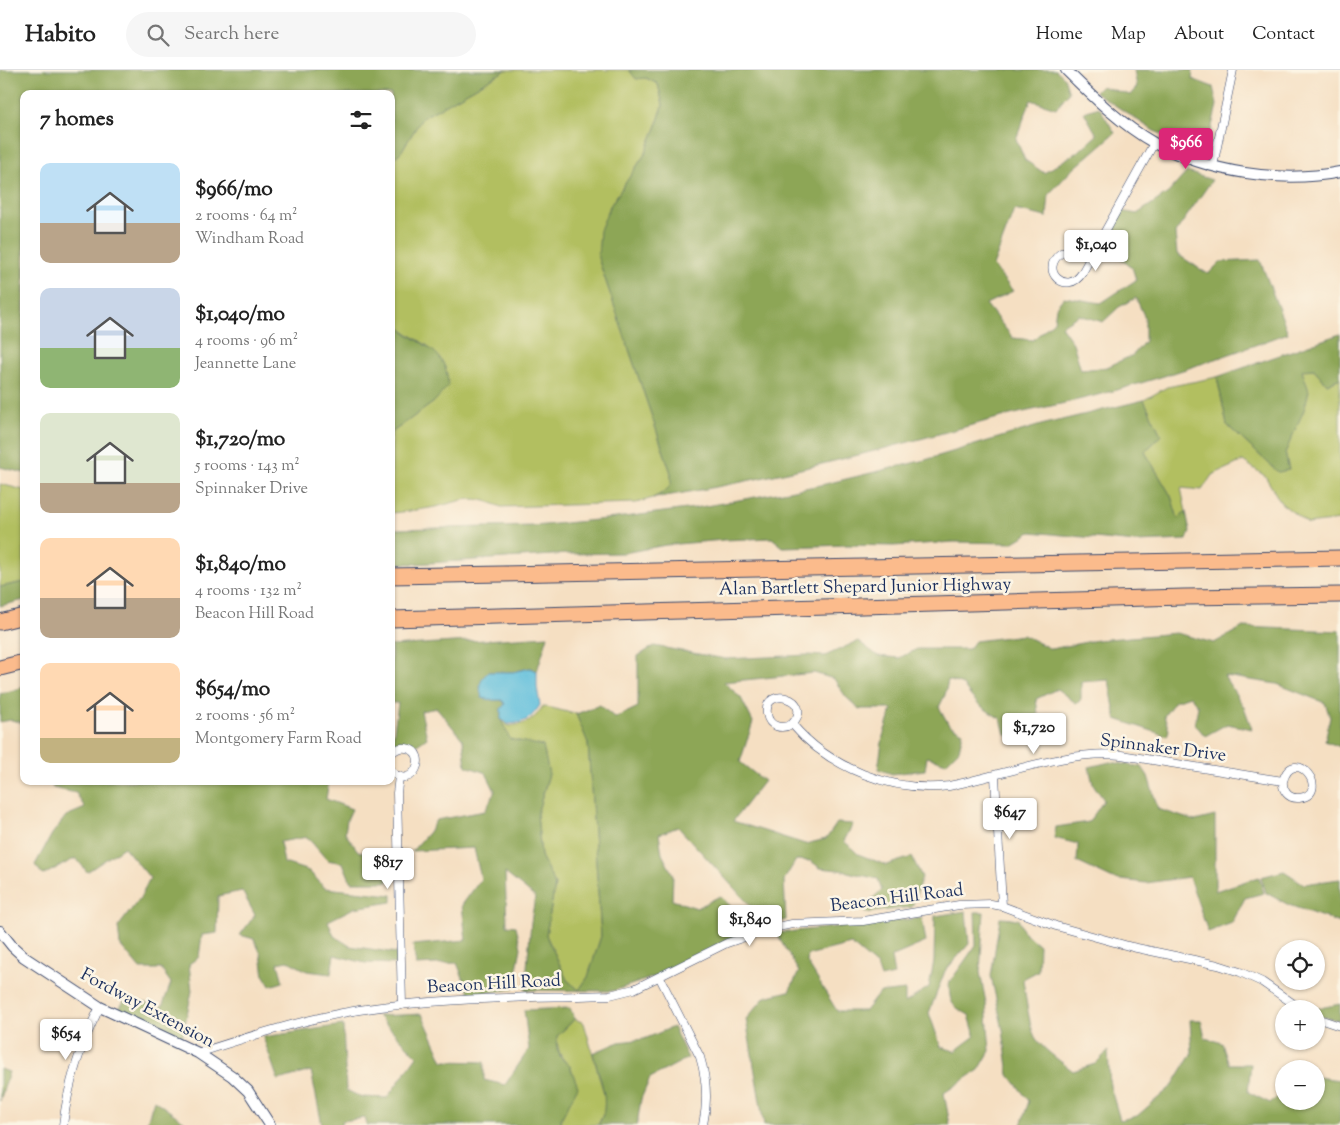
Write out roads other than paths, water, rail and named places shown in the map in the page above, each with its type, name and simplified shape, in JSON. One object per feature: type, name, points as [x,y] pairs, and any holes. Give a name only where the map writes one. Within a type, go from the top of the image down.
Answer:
[{"type":"highway","name":"Alan Bartlett Shepard Junior Highway","points":[[395,576],[1340,558]]},
{"type":"highway","name":"Alan Bartlett Shepard Junior Highway","points":[[395,619],[1184,597],[1340,595]]},
{"type":"highway","points":[[0,622],[20,617]]},
{"type":"highway","points":[[0,668],[20,663]]},
{"type":"street","points":[[1066,70],[1108,110],[1154,143],[1212,166],[1276,176],[1302,176],[1340,172]]},
{"type":"street","points":[[1212,166],[1233,70]]},
{"type":"street","points":[[1091,257],[1072,252],[1061,253],[1052,265],[1054,275],[1057,279],[1066,283],[1076,281],[1079,278],[1091,257],[1154,143]]},
{"type":"street","points":[[787,697],[795,703],[798,713],[792,724],[786,727],[779,727],[769,719],[767,710],[774,699],[787,697]]},
{"type":"street","name":"Spinnaker Drive","points":[[792,724],[806,739],[833,759],[890,783],[913,787],[940,787],[996,776],[1078,756],[1105,754],[1282,781]]},
{"type":"street","points":[[395,751],[406,748],[412,750],[418,758],[418,764],[414,772],[406,777],[395,773]]},
{"type":"street","points":[[1302,768],[1310,774],[1312,786],[1310,792],[1295,798],[1284,790],[1282,781],[1289,770],[1302,768]]},
{"type":"street","points":[[400,776],[397,793],[402,1005]]},
{"type":"street","points":[[996,776],[1002,906]]},
{"type":"street","name":"Beacon Hill Road","points":[[198,1053],[264,1032],[321,1017],[361,1010],[469,1000],[610,995],[634,989],[660,978],[726,943],[768,929],[792,924],[863,921],[970,904],[1002,906],[1056,926],[1132,947],[1218,965],[1262,982],[1288,1000]]},
{"type":"street","name":"Fordway Extension","points":[[0,931],[24,957],[100,1007],[198,1053],[232,1076],[248,1091],[270,1125]]},
{"type":"street","points":[[660,978],[700,1057],[704,1069],[707,1092],[703,1125]]},
{"type":"street","points":[[63,1125],[70,1089],[81,1051],[100,1007]]},
{"type":"street","points":[[1325,1021],[1340,1026]]},
{"type":"water","points":[[530,668],[537,671],[540,705],[534,714],[527,719],[519,723],[508,724],[501,719],[501,709],[505,704],[502,700],[482,698],[481,681],[488,672],[513,672]]}]
